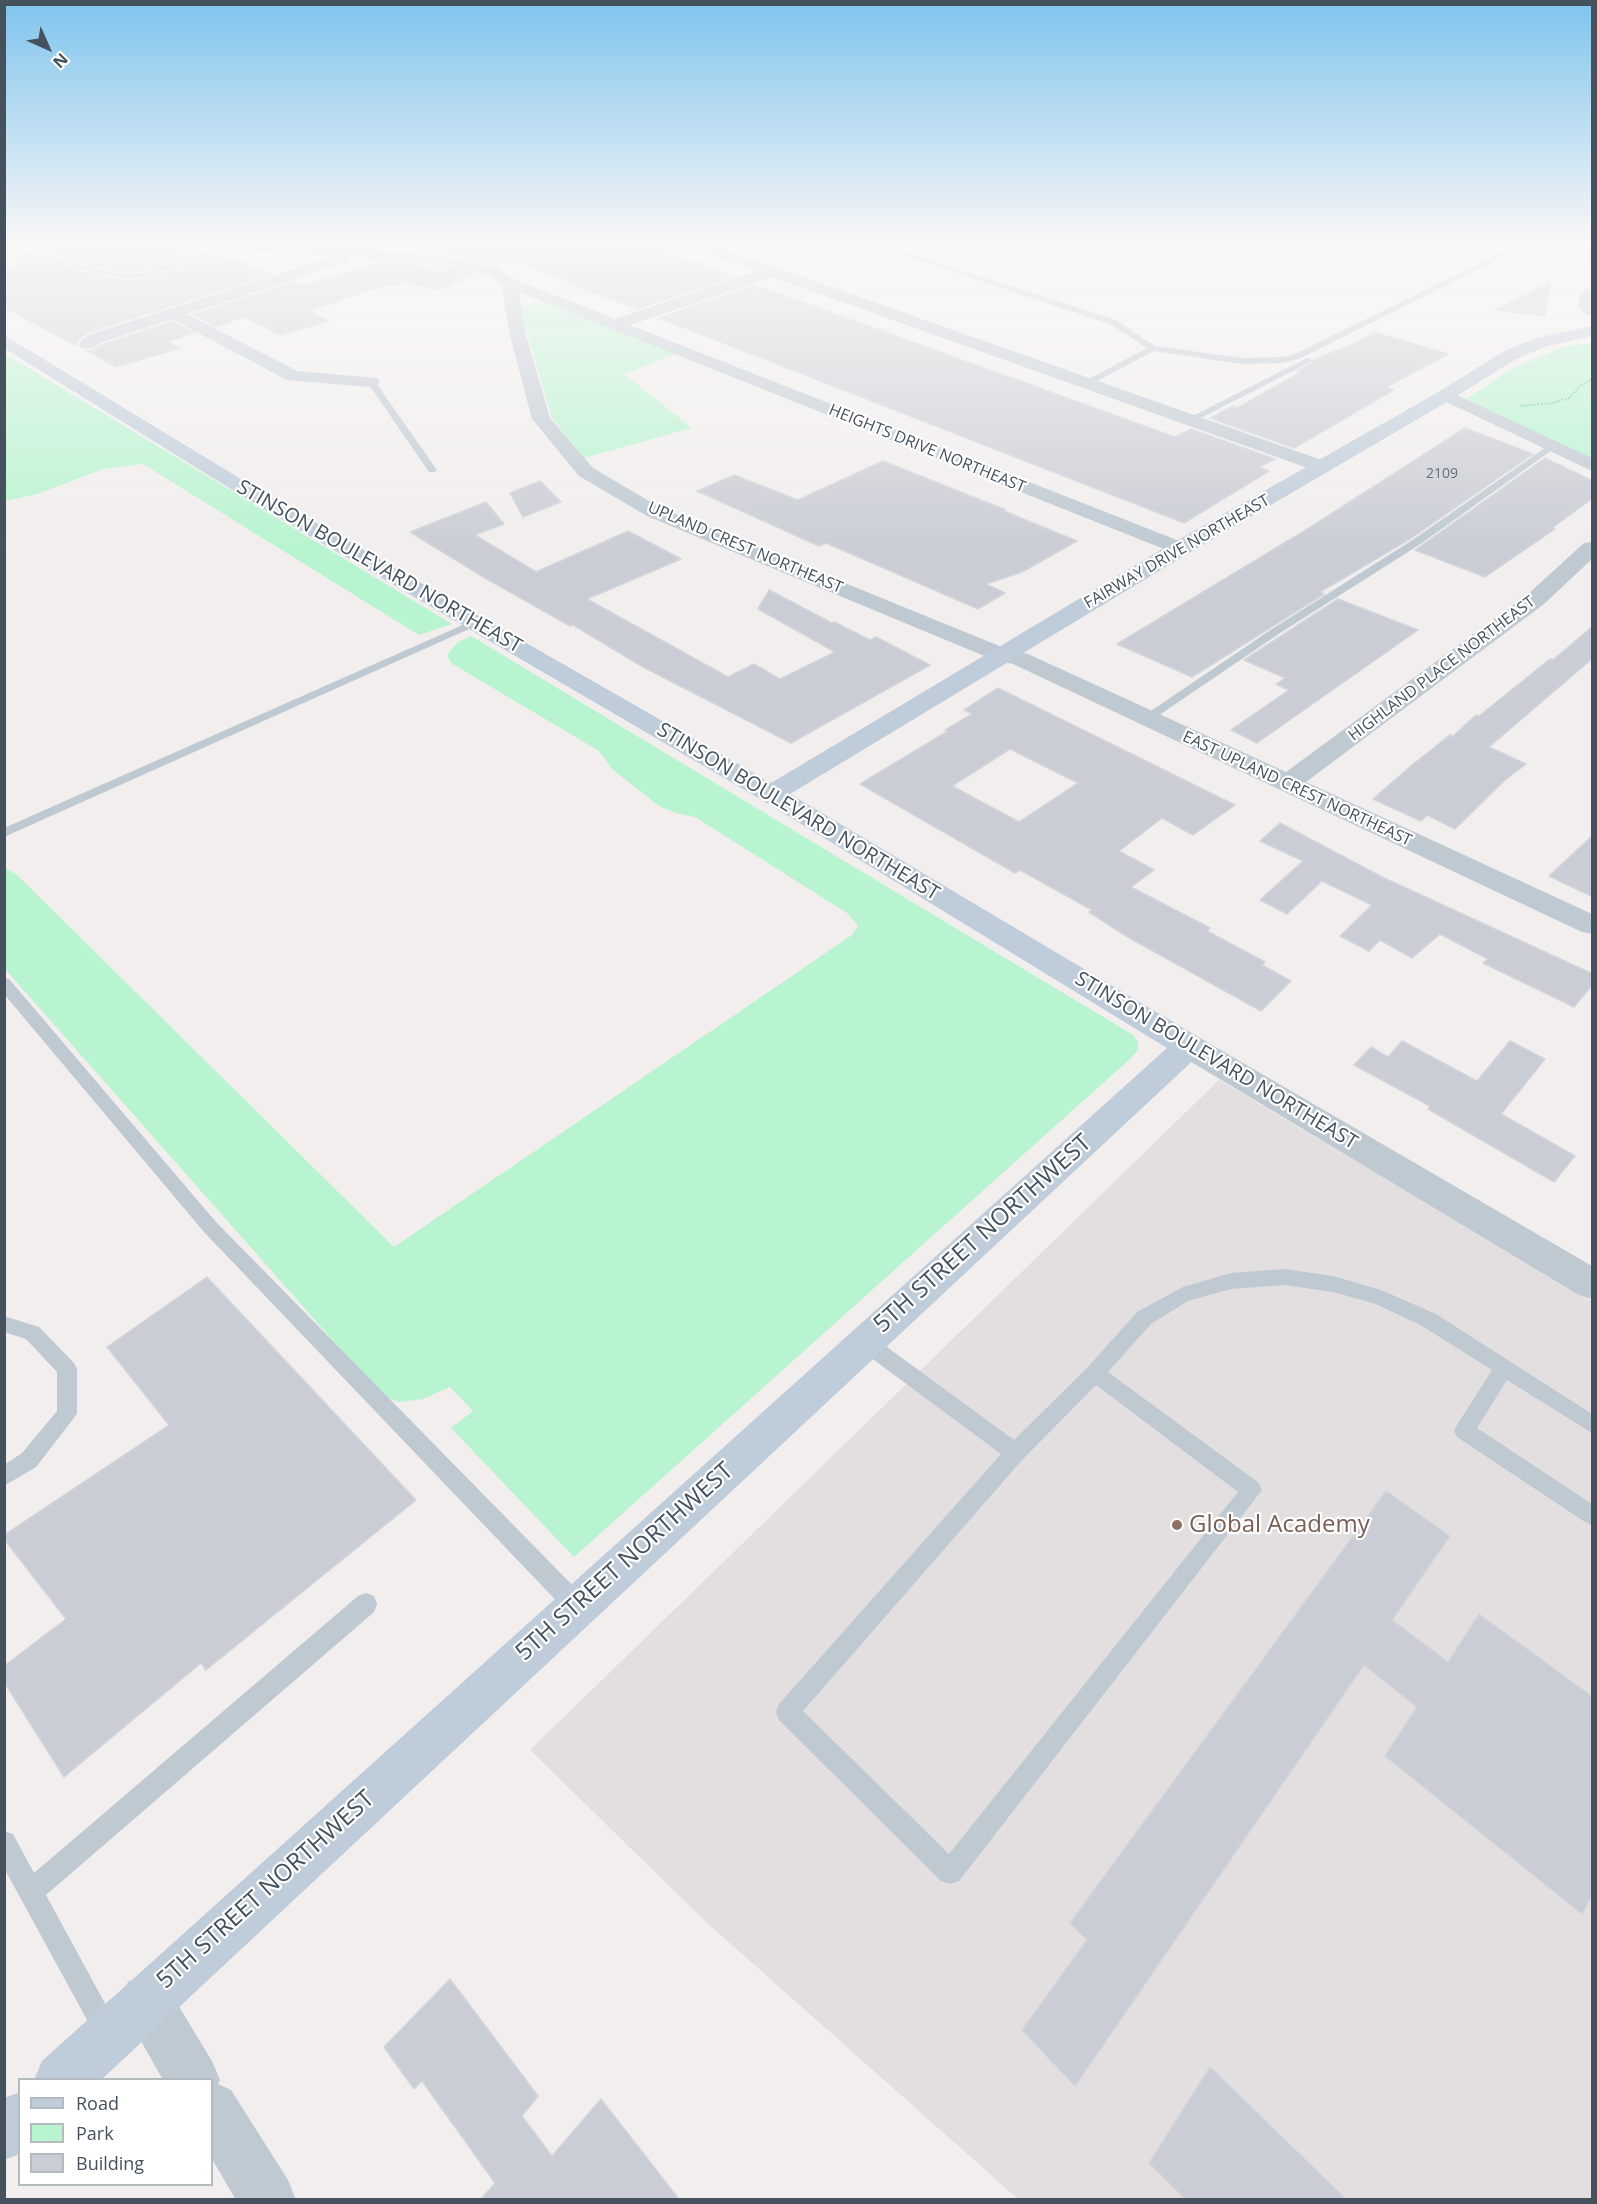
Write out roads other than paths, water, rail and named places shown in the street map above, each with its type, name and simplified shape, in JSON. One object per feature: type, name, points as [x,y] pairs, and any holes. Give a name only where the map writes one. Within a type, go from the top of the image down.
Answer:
[{"type":"street","points":[[234,345],[293,376],[371,382]]},
{"type":"street","name":"UPLAND CREST NORTHEAST","points":[[521,345],[541,418],[586,472],[654,512],[1002,655]]},
{"type":"street","name":"HEIGHTS DRIVE NORTHEAST","points":[[664,345],[1179,549]]},
{"type":"street","points":[[976,345],[1323,467]]},
{"type":"street","name":"FAIRWAY DRIVE NORTHEAST","points":[[771,794],[1179,549],[1446,395],[1510,355],[1535,345]]},
{"type":"street","name":"STINSON BOULEVARD NORTHEAST","points":[[9,346],[257,497],[771,794],[1189,1046],[1593,1284]]},
{"type":"street","points":[[1446,395],[1593,465]]},
{"type":"street","name":"HIGHLAND PLACE NORTHEAST","points":[[1287,784],[1536,599],[1593,548]]},
{"type":"street","name":"EAST UPLAND CREST NORTHEAST","points":[[1002,655],[1020,659],[1593,925]]},
{"type":"street","name":"5TH STREET NORTHWEST","points":[[63,2078],[1189,1046]]},
{"type":"street","points":[[146,2000],[192,2078]]},
{"type":"street","points":[[213,2111],[268,2199]]},
{"type":"street","points":[[4,2133],[18,2121]]},
{"type":"lane","points":[[1148,345],[1153,348],[1242,361],[1283,360],[1298,356],[1321,345]]},
{"type":"lane","points":[[1190,420],[1340,345]]},
{"type":"lane","points":[[1086,384],[1153,348]]},
{"type":"lane","points":[[371,382],[432,470]]},
{"type":"lane","points":[[1145,719],[1276,631],[1415,543],[1552,446]]},
{"type":"lane","points":[[4,833],[474,623]]},
{"type":"lane","points":[[4,983],[210,1227],[577,1606]]},
{"type":"lane","points":[[1095,1372],[1252,1490],[950,1872],[787,1712],[1016,1453],[1144,1318],[1183,1295],[1231,1281],[1284,1277],[1333,1284],[1381,1298],[1429,1320],[1593,1424]]},
{"type":"lane","points":[[4,1324],[32,1333],[67,1369],[67,1414],[29,1460],[4,1477]]},
{"type":"lane","points":[[866,1342],[1016,1453]]},
{"type":"lane","points":[[1504,1368],[1464,1431],[1593,1515]]},
{"type":"lane","points":[[31,1892],[366,1604]]},
{"type":"lane","points":[[4,1843],[109,2035]]},
{"type":"place","name":"Global Academy","points":[[1177,1525]]}]
